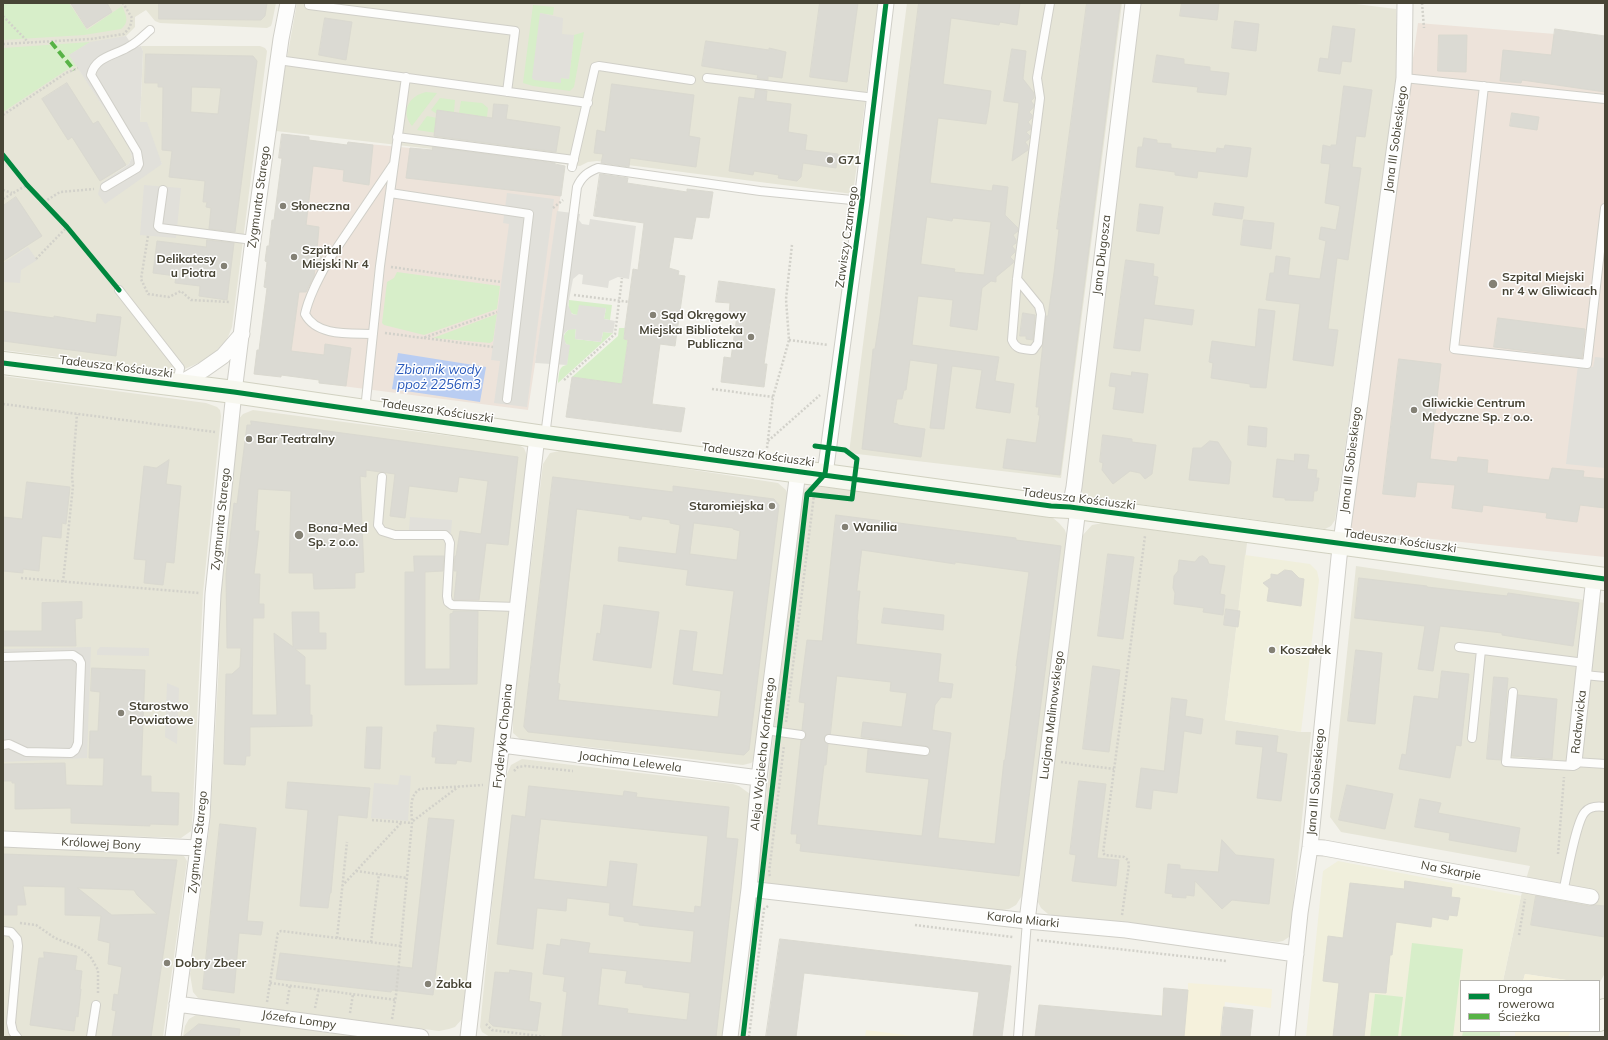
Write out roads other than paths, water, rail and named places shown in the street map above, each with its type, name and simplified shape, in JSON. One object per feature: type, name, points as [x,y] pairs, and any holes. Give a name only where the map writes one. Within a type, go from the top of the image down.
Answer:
[{"type":"street","name":"Zygmunta Starego","points":[[173,1037],[202,817],[213,594],[234,392],[253,240],[278,60],[288,3]]},
{"type":"street","name":"Zawiszy Czarnego","points":[[824,474],[862,201],[886,3]]},
{"type":"street","name":"Jana Długosza","points":[[1074,508],[1133,3]]},
{"type":"street","name":"Jana III Sobieskiego","points":[[1287,1037],[1300,913],[1310,847],[1340,544],[1404,78],[1405,3]]},
{"type":"street","points":[[177,385],[223,356],[242,334]]},
{"type":"street","name":"Tadeusza Kościuszki","points":[[3,363],[234,392],[1051,506],[1600,578]]},
{"type":"street","name":"Fryderyka Chopina","points":[[468,1037],[517,607],[541,436]]},
{"type":"street","name":"Aleja Wojciecha Korfantego","points":[[730,1037],[749,889],[759,778],[798,471]]},
{"type":"street","name":"Lucjana Malinowskiego","points":[[1027,921],[1074,508]]},
{"type":"street","name":"Racławicka","points":[[1574,762],[1584,669],[1600,578]]},
{"type":"street","name":"Joachima Lelewela","points":[[502,745],[759,778]]},
{"type":"street","name":"Królowej Bony","points":[[3,839],[198,848]]},
{"type":"street","name":"Na Skarpie","points":[[1310,847],[1324,848],[1591,897]]},
{"type":"street","name":"Karola Miarki","points":[[749,889],[1027,921],[1126,930],[1296,954]]},
{"type":"street","name":"Józefa Lompy","points":[[177,1004],[421,1037]]},
{"type":"lane","points":[[1016,280],[1039,306],[1041,314],[1038,343],[1032,350],[1014,346],[1012,340],[1016,280],[1040,98],[1037,78],[1050,3]]},
{"type":"lane","points":[[309,5],[516,31],[507,92]]},
{"type":"lane","points":[[105,187],[137,168],[139,164],[137,152],[91,75],[92,70],[98,62],[130,46],[150,30]]},
{"type":"lane","points":[[278,60],[588,103]]},
{"type":"lane","points":[[397,138],[573,164],[588,103],[593,70],[595,67],[599,66],[691,80]]},
{"type":"lane","points":[[365,411],[380,266],[406,77]]},
{"type":"lane","points":[[707,78],[875,98]]},
{"type":"lane","points":[[1404,78],[1605,99]]},
{"type":"lane","points":[[1484,86],[1454,349],[1587,364],[1605,208]]},
{"type":"lane","points":[[373,333],[338,333],[315,326],[308,321],[305,314],[307,306],[328,261],[394,163]]},
{"type":"lane","points":[[541,436],[563,293],[577,187],[580,180],[586,173],[598,168],[760,191],[862,201]]},
{"type":"lane","points":[[162,190],[158,226],[160,228],[253,240]]},
{"type":"lane","points":[[390,193],[529,214],[507,399]]},
{"type":"lane","points":[[119,290],[180,368],[177,385]]},
{"type":"lane","points":[[382,477],[378,525],[382,531],[395,535],[444,535],[448,538],[450,543],[446,596],[448,602],[452,605],[517,607]]},
{"type":"lane","name":"Racławicka","points":[[1459,647],[1584,669],[1605,677]]},
{"type":"lane","points":[[1472,738],[1481,650]]},
{"type":"lane","points":[[3,657],[73,655],[79,659],[81,663],[78,743],[75,750],[71,753],[26,752],[9,744],[3,745]]},
{"type":"lane","points":[[1513,692],[1506,762],[1573,766],[1574,762]]},
{"type":"lane","points":[[765,730],[801,735]]},
{"type":"lane","points":[[829,739],[925,751]]},
{"type":"lane","name":"Racławicka","points":[[1574,762],[1605,764]]},
{"type":"lane","points":[[1563,892],[1579,823],[1585,811],[1595,806],[1605,807]]},
{"type":"lane","points":[[1018,1037],[1027,921]]},
{"type":"lane","points":[[7,932],[17,939],[18,946],[11,1023],[13,1032],[17,1037]]},
{"type":"lane","points":[[91,1037],[96,1005]]},
{"type":"water","name":"Zbiornik wody ppoż 2256m3","points":[[398,353],[486,367],[480,402],[392,389]]},
{"type":"place","name":"G71","points":[[830,160]]},
{"type":"place","name":"Słoneczna","points":[[283,206]]},
{"type":"place","name":"Szpital Miejski Nr 4","points":[[294,257]]},
{"type":"place","name":"Delikatesy u Piotra","points":[[224,266]]},
{"type":"place","name":"Szpital Miejski nr 4 w Gliwicach","points":[[1493,284]]},
{"type":"place","name":"Sąd Okręgowy","points":[[653,315]]},
{"type":"place","name":"Miejska Biblioteka Publiczna","points":[[751,337]]},
{"type":"place","name":"Gliwickie Centrum Medyczne Sp. z o.o.","points":[[1414,410]]},
{"type":"place","name":"Bar Teatralny","points":[[249,439]]},
{"type":"place","name":"Staromiejska","points":[[772,506]]},
{"type":"place","name":"Wanilia","points":[[845,527]]},
{"type":"place","name":"Bona-Med Sp. z o.o.","points":[[299,535]]},
{"type":"place","name":"Koszałek","points":[[1272,650]]},
{"type":"place","name":"Starostwo Powiatowe","points":[[121,713]]},
{"type":"place","name":"Dobry Zbeer","points":[[167,963]]},
{"type":"place","name":"Żabka","points":[[428,984]]}]
